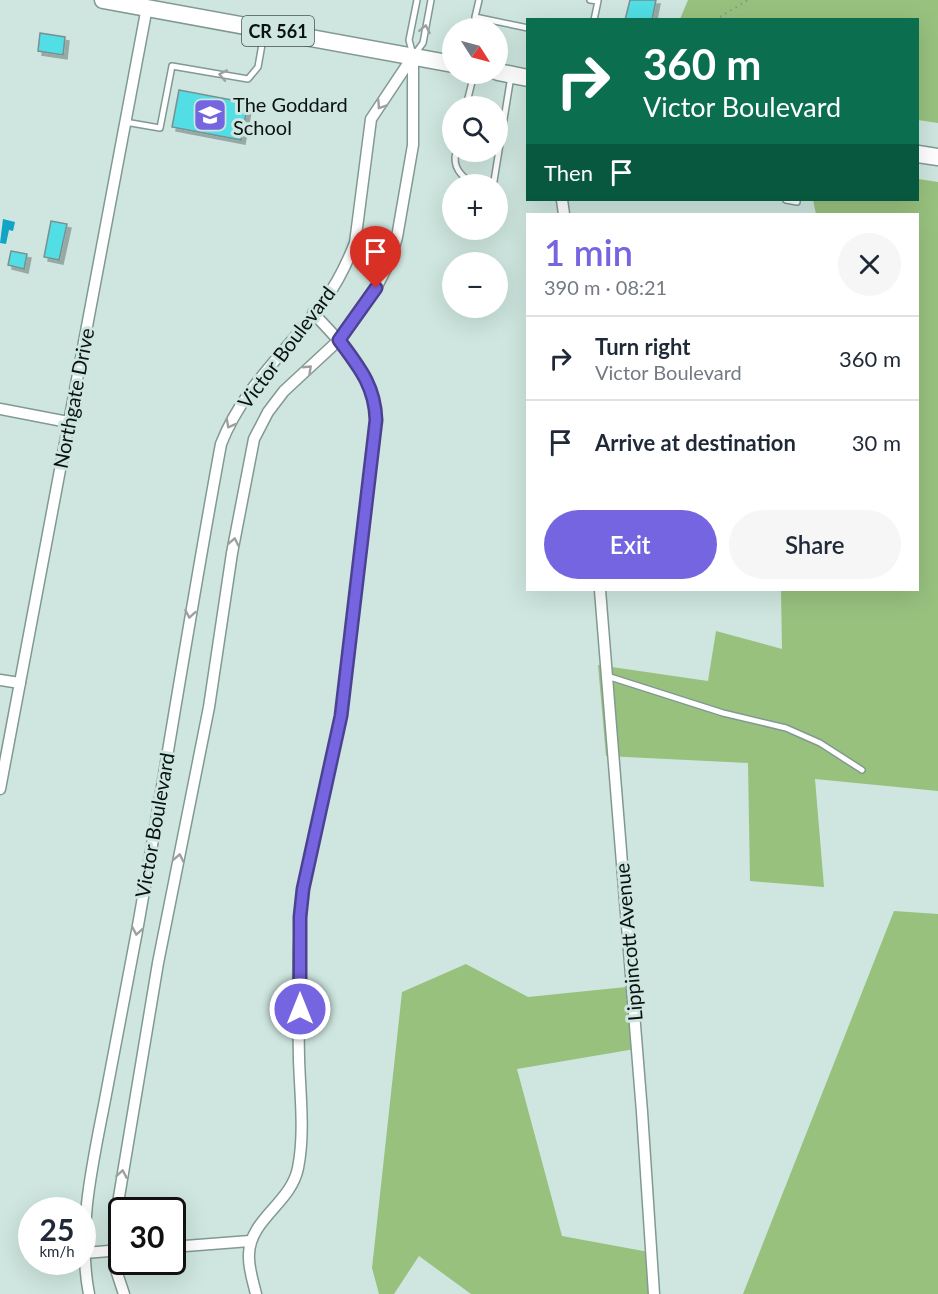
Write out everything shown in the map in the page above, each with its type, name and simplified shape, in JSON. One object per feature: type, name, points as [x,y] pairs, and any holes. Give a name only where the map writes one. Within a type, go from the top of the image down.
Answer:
[{"type":"main road","name":"CR 561","points":[[103,0],[147,4],[265,29],[442,62]]},
{"type":"main road","points":[[508,74],[526,78]]},
{"type":"main road","points":[[919,154],[938,158]]},
{"type":"street","name":"Northgate Drive","points":[[0,789],[147,4]]},
{"type":"street","name":"Victor Boulevard","points":[[89,1197],[221,444],[226,430],[253,386],[324,301],[348,259],[355,243],[371,119],[413,56]]},
{"type":"street","name":"Victor Boulevard","points":[[119,1197],[158,963],[209,707],[232,553],[254,439],[268,412],[284,391],[339,340],[376,288],[390,261],[397,237],[413,145],[413,56]]},
{"type":"street","points":[[256,1294],[248,1254],[250,1241],[257,1227],[284,1199],[298,1168],[301,1131],[300,917],[303,889],[341,716],[376,420],[375,402],[362,372],[339,340],[314,313]]},
{"type":"street","points":[[0,410],[68,422]]},
{"type":"street","name":"Lippincott Avenue","points":[[600,591],[642,1112],[654,1294]]},
{"type":"street","points":[[0,680],[20,683]]},
{"type":"street","points":[[186,1246],[250,1241]]},
{"type":"street","name":"Victor Boulevard","points":[[87,1275],[89,1294]]},
{"type":"street","name":"Victor Boulevard","points":[[118,1275],[124,1294]]},
{"type":"lane","points":[[413,56],[409,40],[417,0]]},
{"type":"lane","points":[[413,56],[423,43],[431,0]]},
{"type":"lane","points":[[479,0],[475,17],[526,28]]},
{"type":"lane","points":[[591,0],[598,2],[594,18]]},
{"type":"lane","points":[[125,122],[160,128],[172,66],[246,80],[258,67],[265,29]]},
{"type":"lane","points":[[495,174],[504,84]]},
{"type":"lane","points":[[607,676],[723,713],[786,728],[820,743],[862,770]]},
{"type":"path","points":[[717,18],[748,0]]},
{"type":"green space","points":[[688,0],[938,0],[938,123],[919,120],[919,18],[680,18]]},
{"type":"green space","points":[[919,179],[938,182],[938,791],[815,779],[824,887],[750,881],[748,763],[606,756],[598,665],[708,681],[716,631],[782,649],[781,591],[919,591],[919,213],[816,213],[813,201],[919,201]]},
{"type":"green space","points":[[894,911],[938,914],[938,1294],[743,1294]]},
{"type":"green space","points":[[466,964],[528,997],[626,987],[635,1049],[517,1069],[562,1236],[654,1253],[654,1294],[471,1294],[419,1256],[394,1294],[379,1294],[372,1268],[402,992]]},
{"type":"water","points":[[3,219],[15,222],[13,231],[9,230],[6,244],[0,243]]},
{"type":"building","points":[[630,0],[656,0],[652,18],[626,18]]},
{"type":"building","points":[[40,33],[65,37],[63,55],[38,51]]},
{"type":"building","name":"The Goddard School","points":[[179,90],[248,103],[241,140],[172,127]]},
{"type":"building","points":[[51,221],[67,224],[59,260],[44,257]]},
{"type":"building","points":[[11,251],[27,254],[24,269],[8,265]]},
{"type":"place","name":"The Goddard School","points":[[210,115]]},
{"type":"route","points":[[300,1009],[300,917],[303,889],[341,716],[376,420],[375,402],[370,386],[339,340],[376,288]]}]
